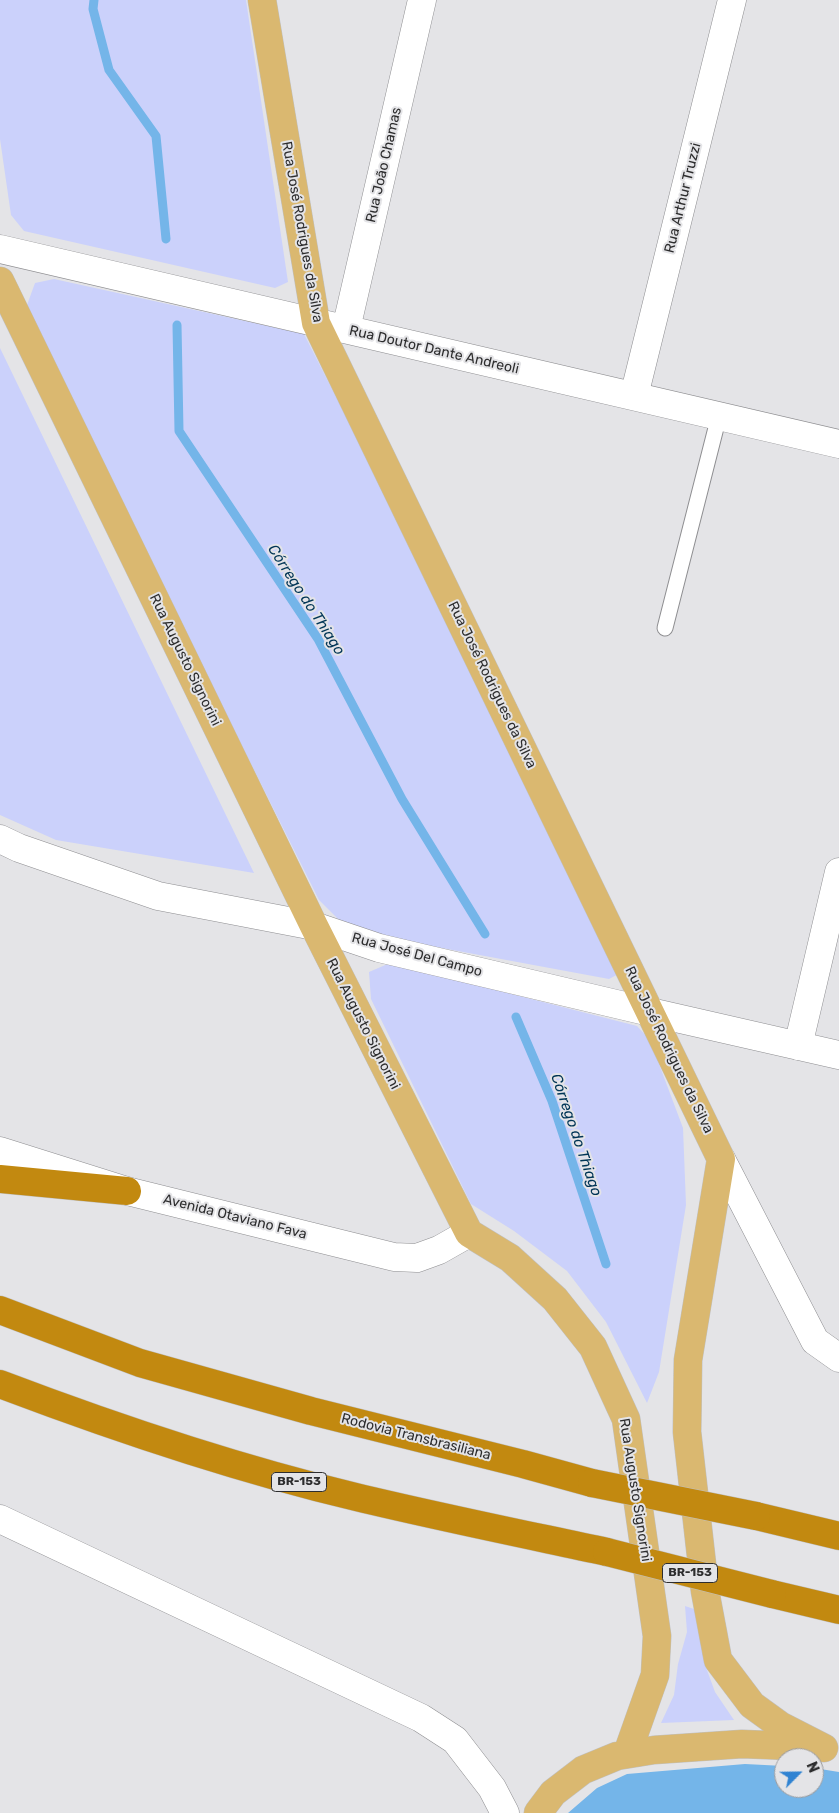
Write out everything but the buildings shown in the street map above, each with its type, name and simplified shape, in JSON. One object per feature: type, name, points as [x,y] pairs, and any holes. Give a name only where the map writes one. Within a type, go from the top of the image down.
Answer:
[{"type":"highway","points":[[0,1179],[127,1191]]},
{"type":"highway","name":"Rodovia Transbrasiliana","points":[[0,1310],[140,1364],[311,1411],[592,1484],[756,1516],[839,1536]]},
{"type":"highway","name":"BR-153","points":[[0,1384],[89,1418],[220,1461],[355,1497],[607,1552],[839,1610]]},
{"type":"main road","name":"Rua José Rodrigues da Silva","points":[[262,0],[316,322],[722,1159]]},
{"type":"main road","name":"Rua Augusto Signorini","points":[[0,281],[314,926],[469,1233],[510,1258],[556,1298],[593,1347],[626,1419],[657,1636],[655,1675],[627,1754]]},
{"type":"main road","points":[[722,1159],[688,1360],[688,1432],[705,1591],[718,1660],[752,1705],[781,1726],[831,1750]]},
{"type":"main road","points":[[538,1813],[554,1793],[583,1770],[617,1756],[654,1750],[742,1744],[831,1750]]},
{"type":"street","name":"Rua João Chamas","points":[[346,329],[422,0]]},
{"type":"street","name":"Rua Arthur Truzzi","points":[[634,396],[732,0]]},
{"type":"street","name":"Rua Doutor Dante Andreoli","points":[[0,249],[839,444]]},
{"type":"street","name":"Rua José Del Campo","points":[[0,839],[19,848],[158,896],[314,926],[380,948],[839,1055]]},
{"type":"street","points":[[798,1046],[839,872]]},
{"type":"street","name":"Avenida Otaviano Fava","points":[[0,1151],[127,1191],[394,1257],[418,1258],[439,1250],[469,1233]]},
{"type":"street","name":"Rua José Rodrigues da Silva","points":[[722,1159],[815,1340],[839,1358]]},
{"type":"street","points":[[0,1519],[421,1718],[455,1740],[492,1788],[505,1813]]},
{"type":"lane","points":[[665,628],[719,416]]},
{"type":"shaded area","points":[[0,0],[246,0],[288,282],[275,288],[24,231],[11,215],[0,139]]},
{"type":"shaded area","points":[[54,279],[304,334],[529,777],[624,971],[609,979],[350,931],[319,900],[43,347],[27,305],[35,283]]},
{"type":"shaded area","points":[[0,348],[254,873],[56,840],[0,815]]},
{"type":"shaded area","points":[[390,963],[637,1026],[650,1040],[683,1128],[686,1205],[659,1372],[647,1403],[606,1322],[567,1271],[514,1231],[471,1204],[371,999],[369,972]]},
{"type":"shaded area","points":[[685,1606],[697,1610],[704,1662],[715,1692],[734,1720],[661,1723],[674,1695],[678,1664],[687,1632]]},
{"type":"shaded area","points":[[745,1764],[774,1765],[774,1798],[824,1798],[824,1770],[839,1772],[839,1813],[568,1813],[597,1788],[627,1774]]},
{"type":"waterway","name":"Córrego do Thiago","points":[[94,0],[93,9],[109,70],[156,136],[166,239]]},
{"type":"waterway","name":"Córrego do Thiago","points":[[177,325],[179,431],[318,639],[402,799],[485,934]]},
{"type":"waterway","name":"Córrego do Thiago","points":[[516,1017],[552,1101],[606,1264]]}]
